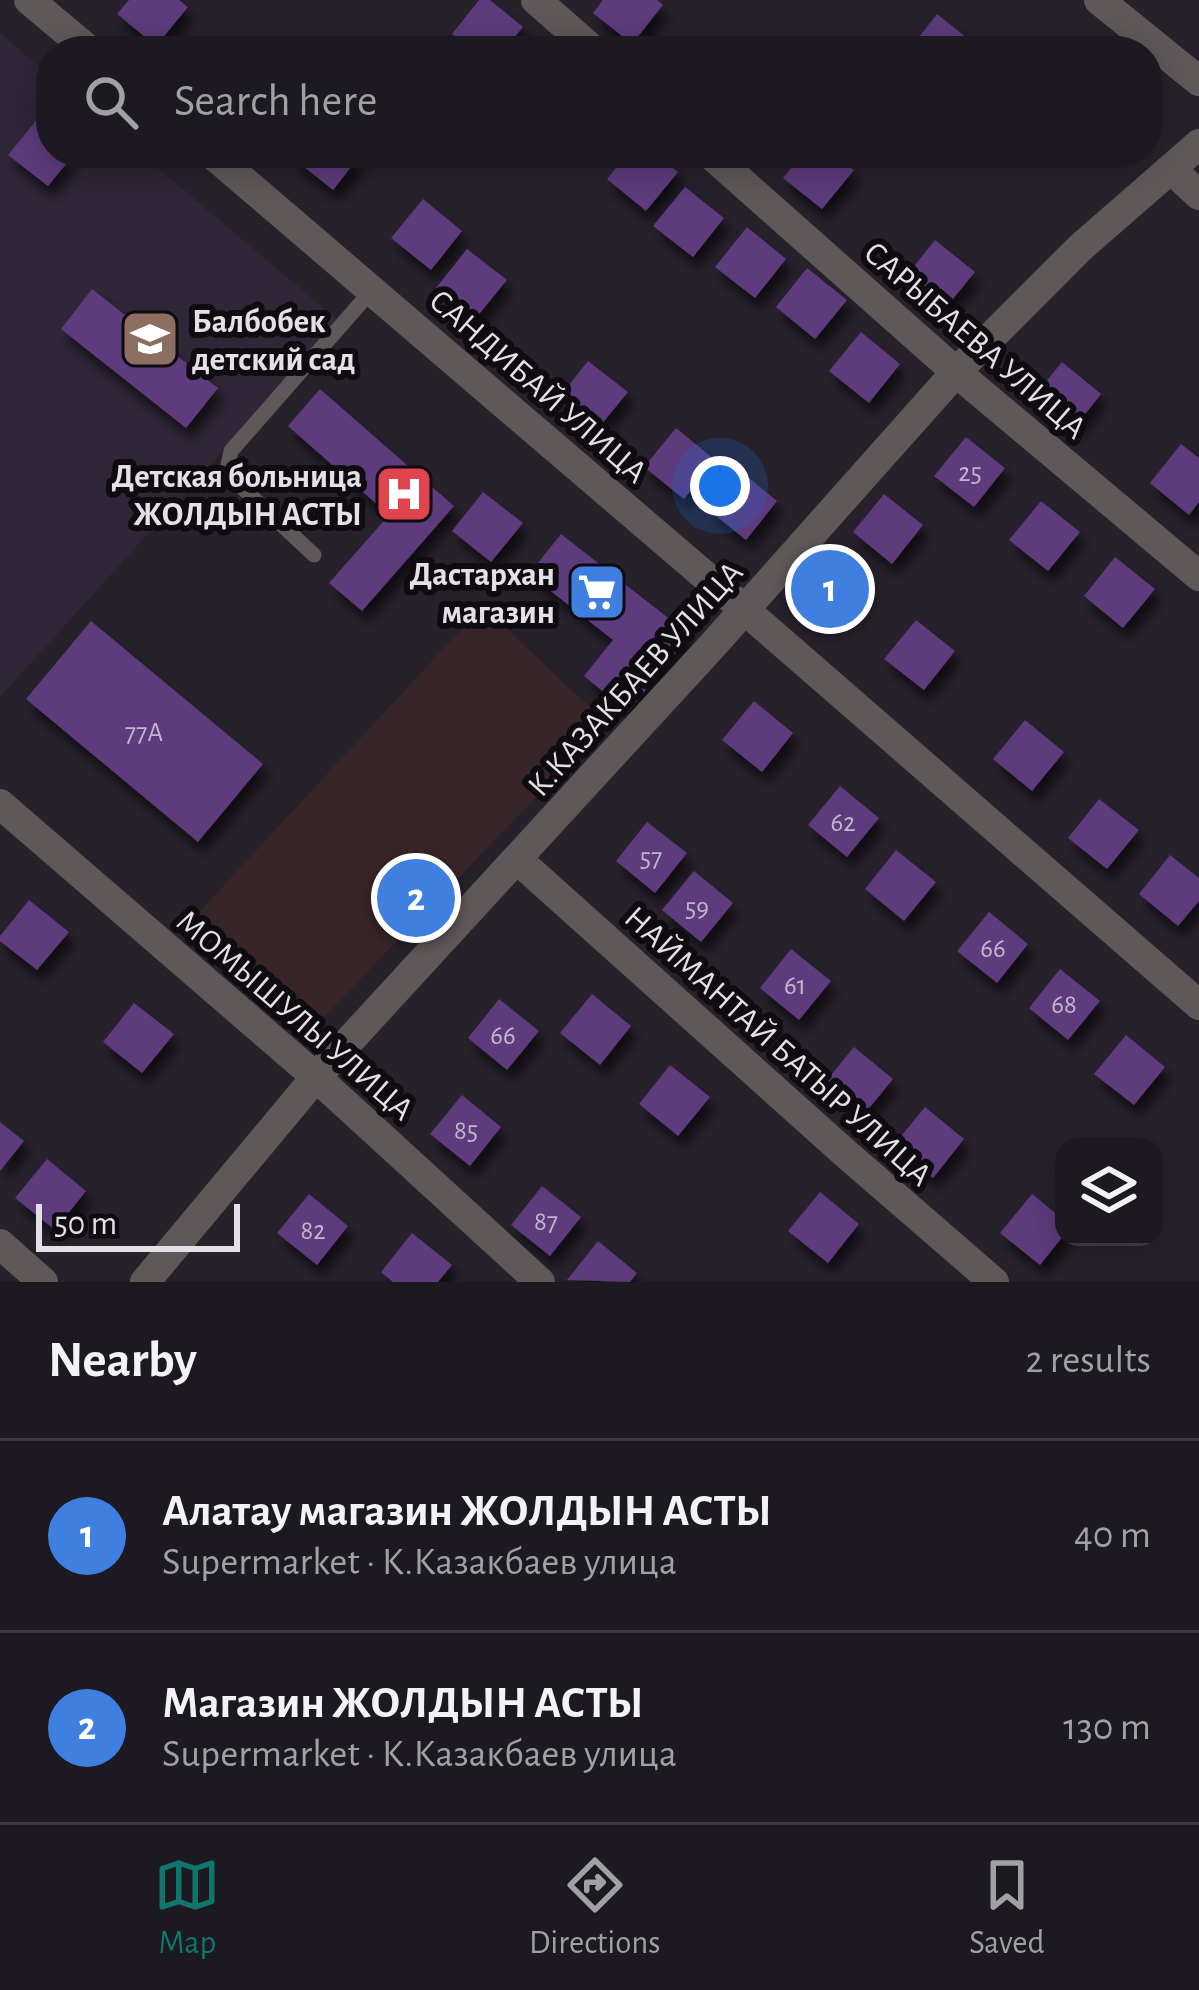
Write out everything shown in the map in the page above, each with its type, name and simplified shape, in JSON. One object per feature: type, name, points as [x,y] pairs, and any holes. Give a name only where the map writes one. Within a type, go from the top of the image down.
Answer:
[{"type":"street","points":[[29,0],[72,36]]},
{"type":"street","points":[[536,0],[577,36]]},
{"type":"street","points":[[1099,0],[1143,36]]},
{"type":"street","points":[[1163,52],[1199,81]]},
{"type":"street","name":"К.КАЗАКБАЕВ УЛИЦА","points":[[146,1282],[316,1078],[745,610],[956,371],[1081,247],[1199,144]]},
{"type":"street","name":"САНДИБАЙ УЛИЦА","points":[[229,168],[1199,1004]]},
{"type":"street","name":"САРЫБАЕВА УЛИЦА","points":[[726,168],[1199,576]]},
{"type":"street","points":[[1172,169],[1199,195]]},
{"type":"street","name":"МОМЫШУЛЫ УЛИЦА","points":[[0,804],[316,1078],[540,1282]]},
{"type":"street","name":"НАЙМАНТАЙ БАТЫР УЛИЦА","points":[[518,860],[994,1282]]},
{"type":"street","points":[[0,1244],[44,1282]]},
{"type":"lane","points":[[314,556],[232,479],[231,451],[373,289]]},
{"type":"shaded area","points":[[0,33],[36,64],[36,168],[158,168],[340,322],[0,697]]},
{"type":"shaded area","points":[[483,606],[607,724],[309,1032],[187,925]]},
{"type":"building","points":[[129,0],[179,0],[188,7],[164,36],[144,36],[117,14]]},
{"type":"building","points":[[479,0],[490,0],[523,27],[516,36],[452,34]]},
{"type":"building","points":[[603,0],[657,0],[663,5],[638,36],[622,36],[593,13]]},
{"type":"building","points":[[937,14],[964,36],[920,36]]},
{"type":"building","points":[[36,121],[36,168],[63,168],[48,186],[8,155]]},
{"type":"building","points":[[306,168],[350,168],[333,190]]},
{"type":"building","points":[[616,168],[673,168],[678,172],[646,211],[607,179]]},
{"type":"building","points":[[791,168],[854,170],[822,209],[783,178]]},
{"type":"building","points":[[685,187],[724,218],[693,257],[653,226]]},
{"type":"building","points":[[423,199],[462,231],[431,270],[391,238]]},
{"type":"building","points":[[747,227],[786,259],[755,298],[715,267]]},
{"type":"building","points":[[935,240],[975,272],[943,311],[904,279]]},
{"type":"building","points":[[467,249],[507,280],[475,319],[436,288]]},
{"type":"building","points":[[807,268],[847,300],[815,339],[776,307]]},
{"type":"building","points":[[92,289],[218,388],[186,428],[61,329]]},
{"type":"building","points":[[861,332],[900,364],[869,403],[829,371]]},
{"type":"building","points":[[588,361],[628,392],[596,431],[557,400]]},
{"type":"building","points":[[1062,362],[1101,394],[1070,433],[1030,401]]},
{"type":"building","points":[[320,389],[454,506],[362,611],[329,583],[389,515],[288,426]]},
{"type":"building","points":[[676,428],[715,460],[684,499],[644,467]]},
{"type":"building","points":[[966,437],[1005,468],[974,507],[934,476]]},
{"type":"building","points":[[1181,444],[1199,458],[1199,502],[1189,515],[1150,483]]},
{"type":"building","points":[[738,469],[777,501],[746,540],[706,508]]},
{"type":"building","points":[[483,492],[523,523],[491,562],[452,531]]},
{"type":"building","points":[[884,494],[923,525],[892,564],[853,532]]},
{"type":"building","points":[[1041,501],[1080,532],[1048,571],[1009,540]]},
{"type":"building","points":[[561,534],[690,635],[628,712],[584,676],[613,640],[529,574]]},
{"type":"building","points":[[1115,557],[1155,589],[1123,628],[1084,596]]},
{"type":"building","points":[[916,620],[955,651],[924,690],[884,659]]},
{"type":"building","points":[[91,621],[263,764],[198,842],[26,699]]},
{"type":"building","points":[[754,701],[793,733],[762,772],[722,740]]},
{"type":"building","points":[[1025,720],[1064,752],[1032,791],[993,759]]},
{"type":"building","points":[[840,786],[879,818],[847,857],[808,825]]},
{"type":"building","points":[[1099,799],[1139,830],[1107,869],[1068,838]]},
{"type":"building","points":[[647,822],[687,853],[655,893],[616,861]]},
{"type":"building","points":[[896,850],[936,882],[904,921],[865,889]]},
{"type":"building","points":[[1170,855],[1199,878],[1199,901],[1178,926],[1139,894]]},
{"type":"building","points":[[694,871],[733,903],[701,942],[662,910]]},
{"type":"building","points":[[29,900],[69,932],[37,970],[0,941]]},
{"type":"building","points":[[989,912],[1028,944],[997,983],[957,951]]},
{"type":"building","points":[[791,949],[831,981],[799,1020],[760,988]]},
{"type":"building","points":[[1060,969],[1100,1001],[1068,1040],[1029,1008]]},
{"type":"building","points":[[592,994],[631,1026],[600,1065],[560,1033]]},
{"type":"building","points":[[499,999],[539,1031],[507,1070],[468,1038]]},
{"type":"building","points":[[134,1003],[174,1034],[142,1073],[103,1042]]},
{"type":"building","points":[[1126,1035],[1165,1067],[1134,1105],[1094,1074]]},
{"type":"building","points":[[854,1047],[893,1079],[861,1118],[822,1086]]},
{"type":"building","points":[[670,1065],[710,1097],[678,1136],[639,1104]]},
{"type":"building","points":[[462,1095],[501,1127],[470,1166],[430,1134]]},
{"type":"building","points":[[925,1107],[964,1139],[933,1178],[893,1146]]},
{"type":"building","points":[[0,1122],[24,1141],[0,1171]]},
{"type":"building","points":[[47,1159],[86,1191],[55,1230],[15,1198]]},
{"type":"building","points":[[542,1186],[581,1217],[550,1256],[511,1225]]},
{"type":"building","points":[[820,1192],[859,1224],[828,1263],[788,1231]]},
{"type":"building","points":[[309,1194],[348,1226],[317,1265],[277,1233]]},
{"type":"building","points":[[1032,1194],[1055,1213],[1055,1246],[1040,1265],[1000,1233]]},
{"type":"building","points":[[412,1233],[452,1265],[438,1282],[393,1282],[381,1272]]},
{"type":"building","points":[[598,1241],[637,1273],[630,1282],[567,1280]]},
{"type":"place","name":"Балбобек детский сад","points":[[150,339]]},
{"type":"place","name":"Детская больница ЖОЛДЫН АСТЫ","points":[[404,494]]},
{"type":"place","name":"Алатау магазин ЖОЛДЫН АСТЫ","points":[[830,589]]},
{"type":"place","name":"Дастархан магазин","points":[[597,592]]},
{"type":"place","name":"Магазин ЖОЛДЫН АСТЫ","points":[[416,898]]}]
